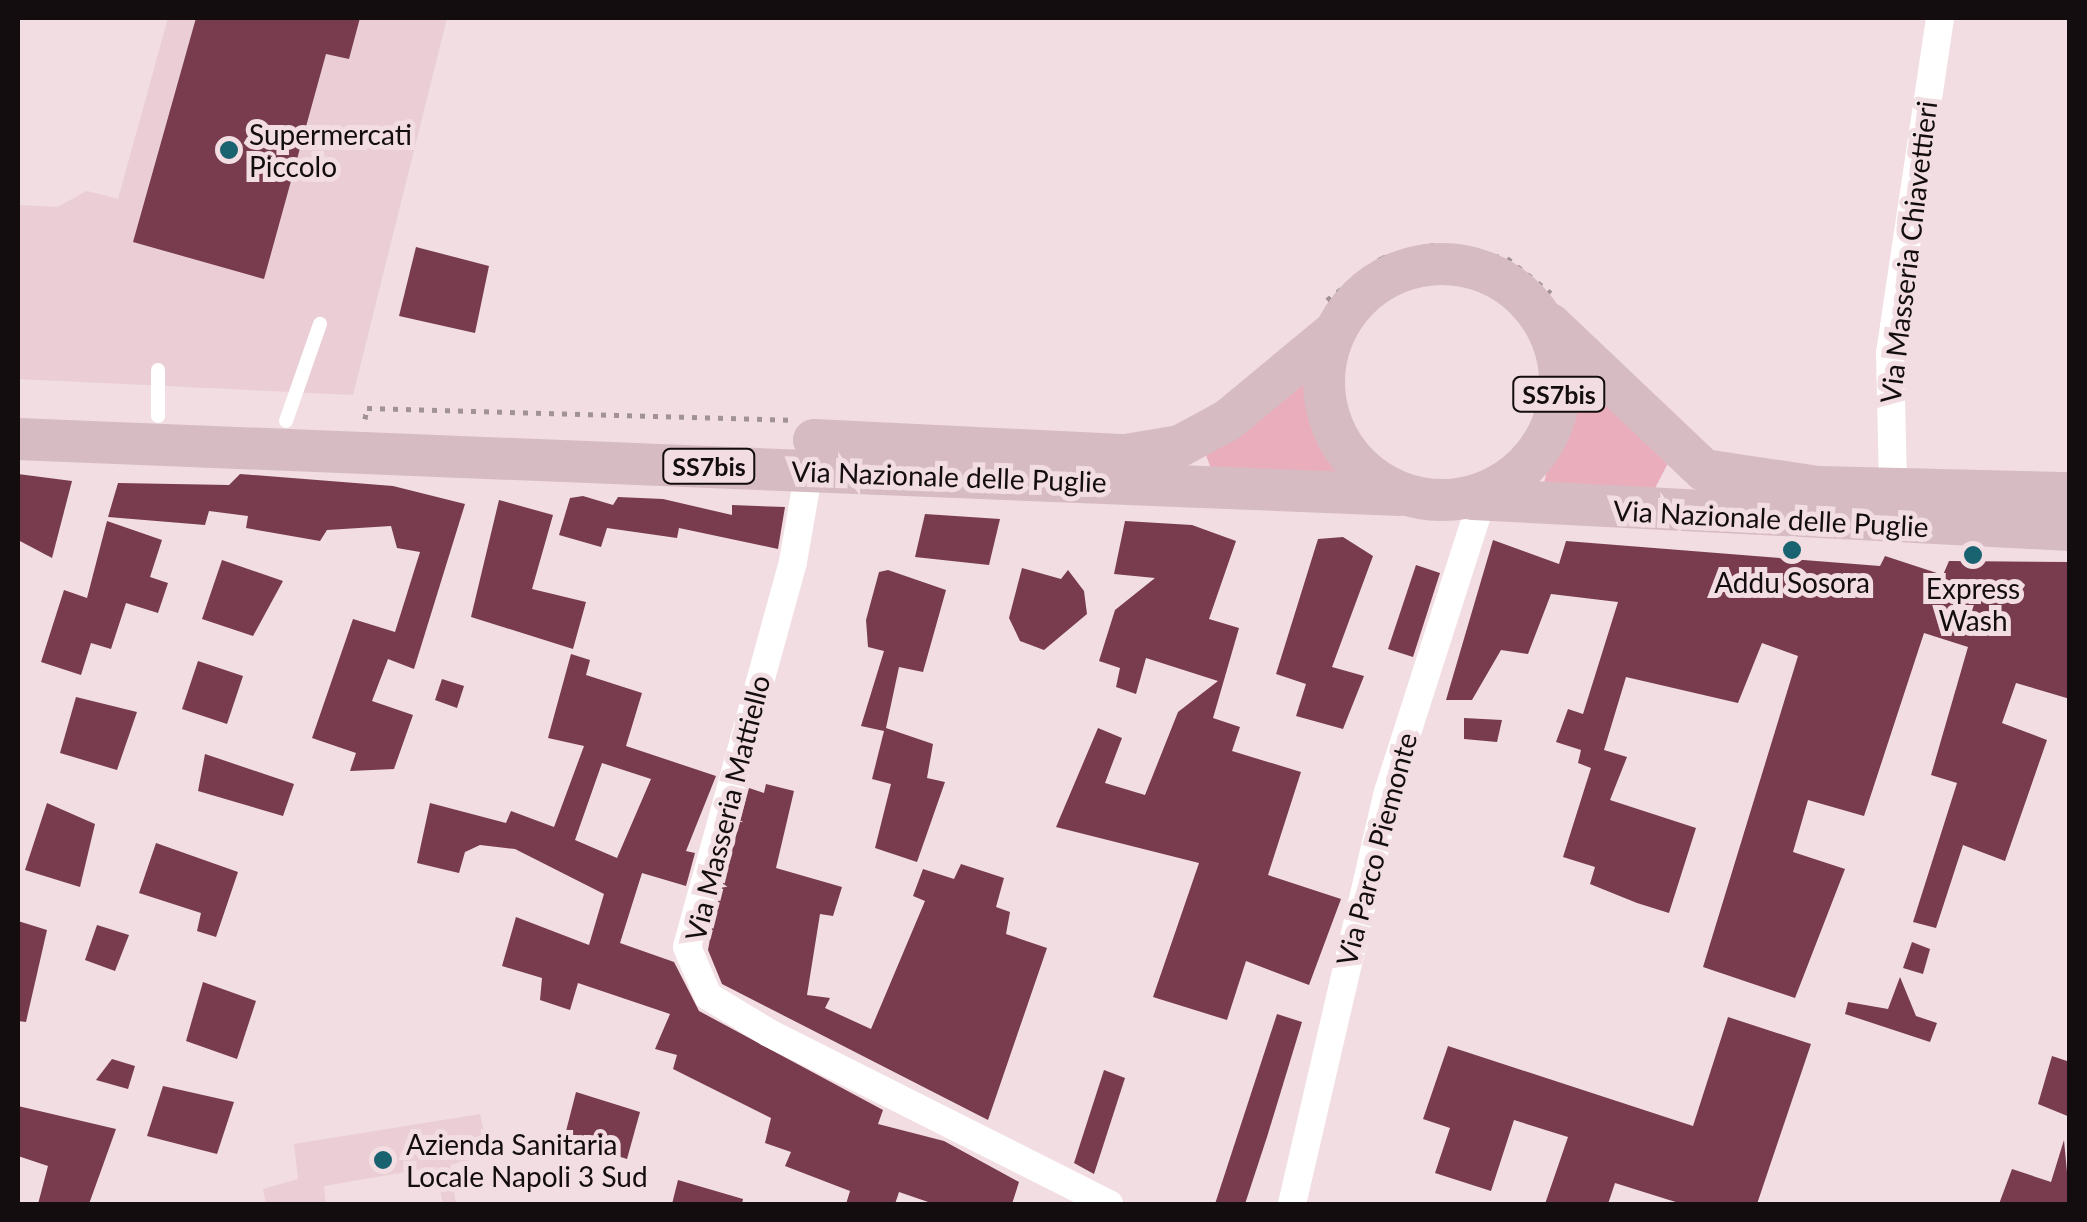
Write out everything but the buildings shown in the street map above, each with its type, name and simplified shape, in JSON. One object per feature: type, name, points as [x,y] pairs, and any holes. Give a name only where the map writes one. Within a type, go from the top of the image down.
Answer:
[{"type":"main road","name":"Via Nazionale delle Puglie","points":[[18,410],[1126,455],[1180,446],[1228,420],[1334,332],[1354,301],[1418,265],[1455,264],[1522,295],[1704,470],[1768,483],[2070,493]]},
{"type":"main road","name":"SS7bis","points":[[1478,499],[1532,457],[1560,392],[1557,356],[1522,295]]},
{"type":"main road","points":[[1334,332],[1326,408],[1341,444],[1400,494]]},
{"type":"main road","name":"Via Nazionale delle Puglie","points":[[18,439],[1400,494],[2070,530]]},
{"type":"street","name":"Via Masseria Chiavettieri","points":[[1893,486],[1890,354],[1940,18]]},
{"type":"street","name":"Via Masseria Mattiello","points":[[809,470],[793,562],[687,947],[708,996],[769,1033],[1110,1204]]},
{"type":"street","name":"Via Parco Piemonte","points":[[1292,1204],[1388,792],[1478,499]]},
{"type":"lane","points":[[286,421],[320,324]]},
{"type":"lane","points":[[158,370],[158,416]]},
{"type":"shaded area","points":[[168,18],[447,18],[353,395],[18,379],[18,205],[57,207],[87,191],[118,199]]},
{"type":"shaded area","points":[[1314,361],[1317,415],[1357,480],[1215,479],[1204,450]]},
{"type":"shaded area","points":[[1572,370],[1668,463],[1650,498],[1542,491]]},
{"type":"shaded area","name":"Azienda Sanitaria Locale Napoli 3 Sud","points":[[480,1114],[489,1155],[450,1165],[456,1204],[443,1204],[435,1167],[324,1186],[326,1204],[266,1204],[263,1189],[298,1179],[294,1144]]},
{"type":"place","name":"Supermercati Piccolo","points":[[229,150]]},
{"type":"place","name":"Addu Sosora","points":[[1792,550]]},
{"type":"place","name":"Express Wash","points":[[1973,555]]},
{"type":"place","name":"Azienda Sanitaria Locale Napoli 3 Sud","points":[[383,1160]]}]
